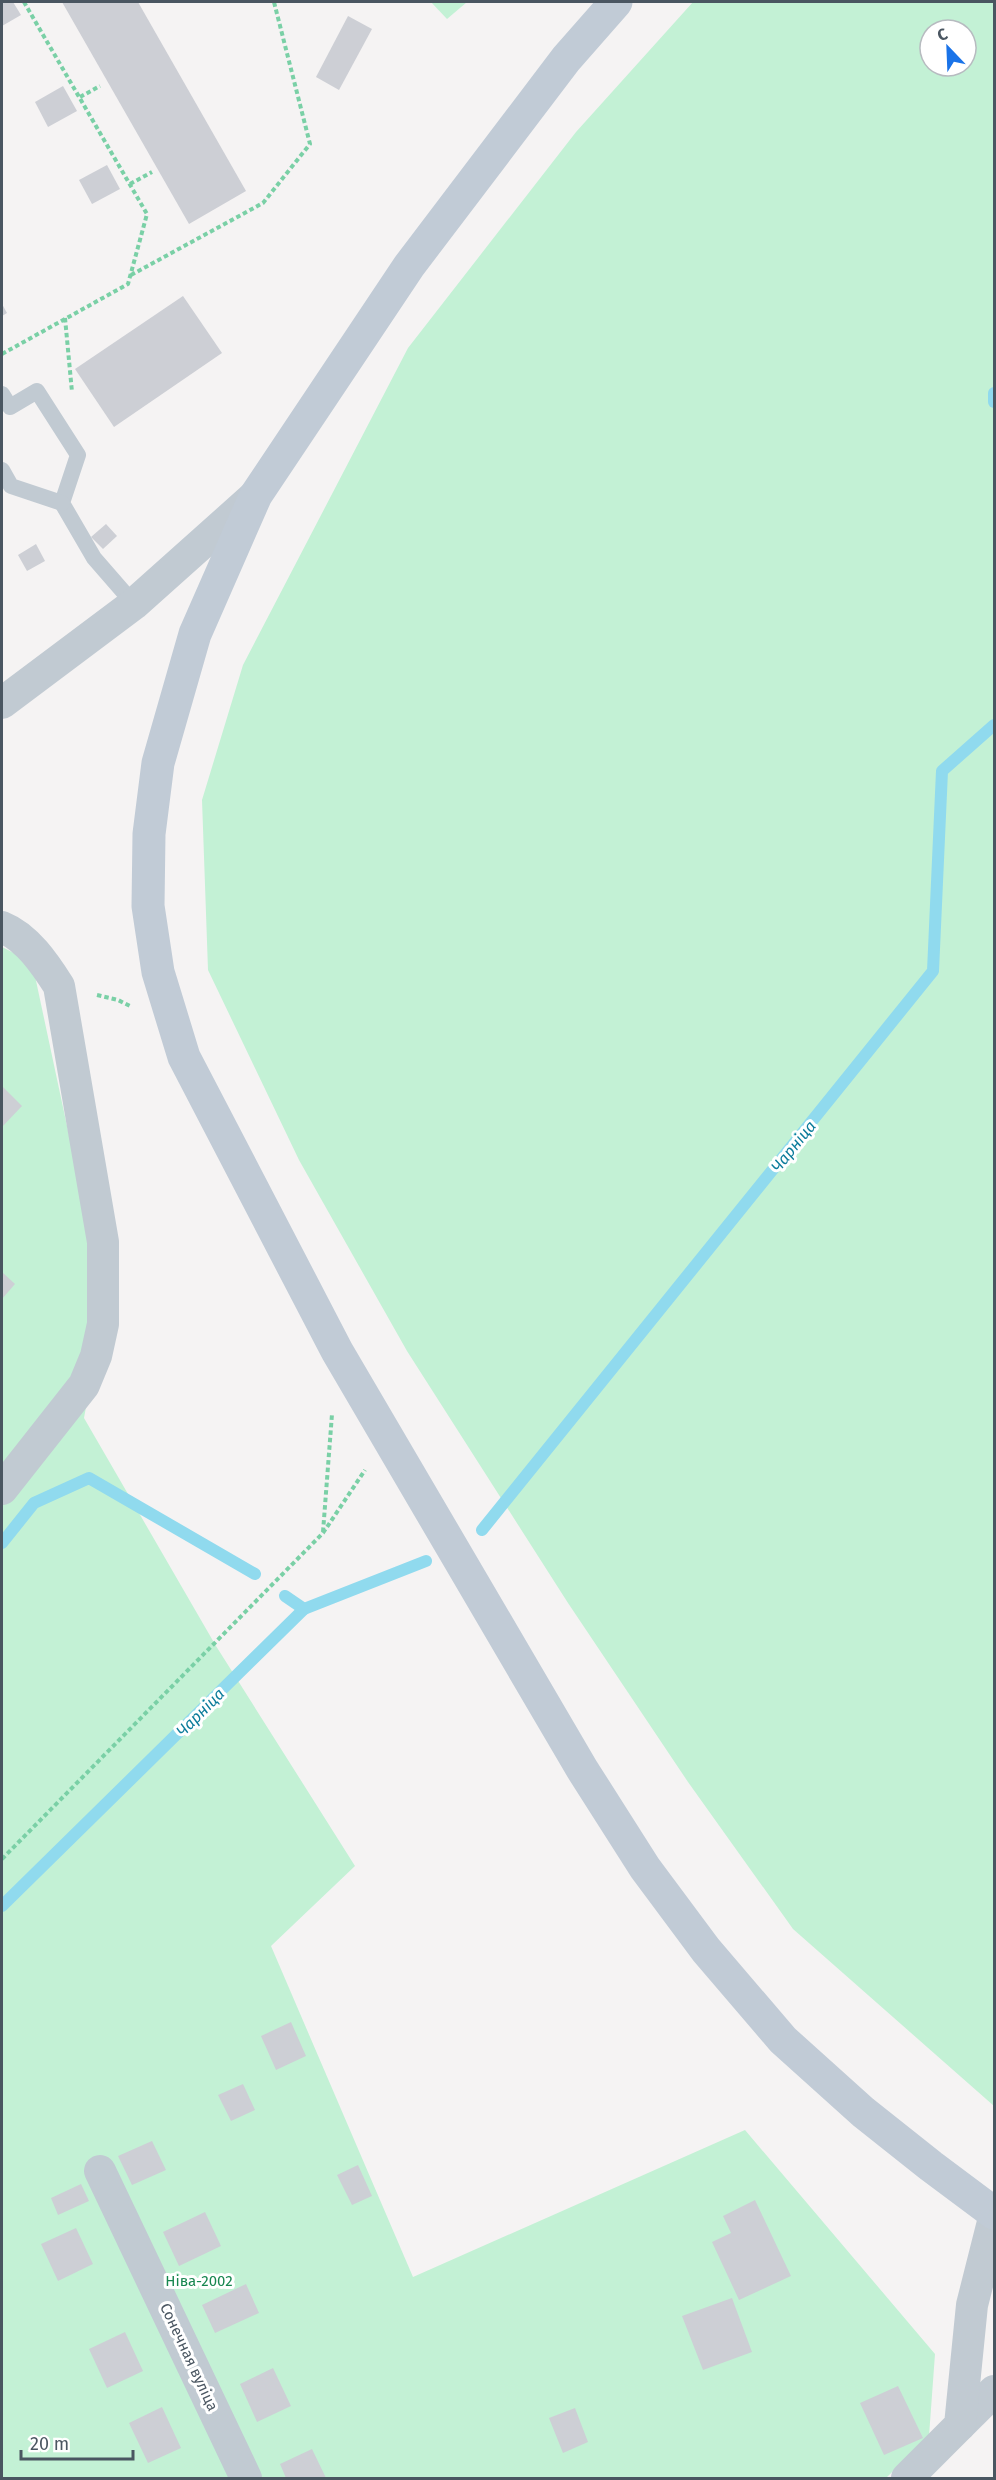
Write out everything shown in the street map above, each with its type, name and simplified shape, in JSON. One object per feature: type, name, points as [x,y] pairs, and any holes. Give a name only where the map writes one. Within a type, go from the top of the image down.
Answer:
[{"type":"street","points":[[616,2],[566,59],[409,266],[256,495],[195,634],[158,763],[149,834],[147,906],[158,972],[184,1057],[337,1351],[582,1769],[645,1868],[706,1950],[783,2040],[863,2112],[994,2213]]},
{"type":"street","points":[[2,703],[134,604],[256,495]]},
{"type":"street","points":[[2,927],[10,930],[42,960],[59,986],[103,1242],[103,1324],[96,1356],[84,1385],[2,1489]]},
{"type":"street","name":"Сонечная вуліца","points":[[100,2171],[246,2478]]},
{"type":"street","points":[[960,2425],[972,2304],[994,2218]]},
{"type":"street","points":[[907,2478],[994,2391]]},
{"type":"lane","points":[[4,405],[37,391],[78,455],[62,503]]},
{"type":"lane","points":[[2,470],[10,486],[62,503],[94,558],[134,604]]},
{"type":"path","points":[[2,354],[128,284],[147,214],[24,2]]},
{"type":"path","points":[[130,275],[262,203],[310,144],[274,2]]},
{"type":"path","points":[[80,98],[100,86]]},
{"type":"path","points":[[130,184],[152,172]]},
{"type":"path","points":[[65,318],[72,398]]},
{"type":"path","points":[[59,986],[118,1000],[136,1010]]},
{"type":"path","points":[[323,1533],[332,1408]]},
{"type":"path","points":[[2,1859],[323,1533],[387,1437]]},
{"type":"green space","points":[[431,2],[467,2],[447,19]]},
{"type":"green space","points":[[693,2],[994,2],[994,2106],[793,1929],[688,1782],[568,1603],[407,1351],[299,1160],[208,970],[202,800],[243,665],[408,348],[576,132]]},
{"type":"green space","name":"Ніва-2002","points":[[2,947],[32,962],[105,1304],[84,1418],[216,1646],[355,1866],[271,1946],[413,2277],[745,2130],[935,2354],[929,2436],[886,2478],[2,2478]]},
{"type":"building","points":[[2,2],[13,2],[21,15],[2,26]]},
{"type":"building","points":[[62,2],[138,2],[246,191],[189,224]]},
{"type":"building","points":[[348,16],[372,29],[339,90],[316,77]]},
{"type":"building","points":[[63,86],[77,111],[48,127],[35,102]]},
{"type":"building","points":[[107,165],[120,189],[92,204],[79,180]]},
{"type":"building","points":[[183,296],[222,353],[114,427],[75,369]]},
{"type":"building","points":[[2,304],[7,313],[2,316]]},
{"type":"building","points":[[106,524],[117,536],[103,549],[91,537]]},
{"type":"building","points":[[36,544],[45,561],[27,571],[18,555]]},
{"type":"building","points":[[2,1086],[22,1106],[2,1127]]},
{"type":"building","points":[[2,1272],[15,1284],[2,1299]]},
{"type":"building","points":[[291,2022],[306,2056],[276,2070],[261,2036]]},
{"type":"building","points":[[243,2084],[255,2110],[231,2121],[218,2095]]},
{"type":"building","points":[[152,2141],[166,2170],[132,2185],[118,2156]]},
{"type":"building","points":[[358,2165],[372,2196],[352,2205],[337,2175]]},
{"type":"building","points":[[81,2184],[89,2201],[58,2215],[51,2198]]},
{"type":"building","points":[[755,2200],[791,2276],[739,2300],[712,2242],[731,2233],[723,2216]]},
{"type":"building","points":[[205,2212],[221,2246],[179,2266],[163,2232]]},
{"type":"building","points":[[76,2228],[93,2264],[58,2281],[41,2244]]},
{"type":"building","points":[[246,2284],[259,2313],[215,2333],[202,2305]]},
{"type":"building","points":[[732,2298],[752,2352],[703,2370],[682,2316]]},
{"type":"building","points":[[125,2332],[143,2371],[107,2388],[89,2349]]},
{"type":"building","points":[[273,2368],[291,2406],[257,2422],[240,2384]]},
{"type":"building","points":[[898,2386],[923,2438],[884,2455],[860,2403]]},
{"type":"building","points":[[162,2407],[181,2448],[148,2463],[129,2423]]},
{"type":"building","points":[[575,2408],[588,2442],[563,2453],[549,2418]]},
{"type":"building","points":[[312,2449],[326,2478],[286,2478],[280,2464]]},
{"type":"waterway","name":"Чарніца","points":[[994,393],[994,402]]},
{"type":"waterway","name":"Чарніца","points":[[482,1530],[933,971],[942,771],[994,725]]},
{"type":"waterway","points":[[2,1543],[34,1503],[89,1478],[255,1574]]},
{"type":"waterway","name":"Чарніца","points":[[2,1906],[304,1609],[426,1561]]},
{"type":"waterway","points":[[285,1596],[304,1609]]}]
